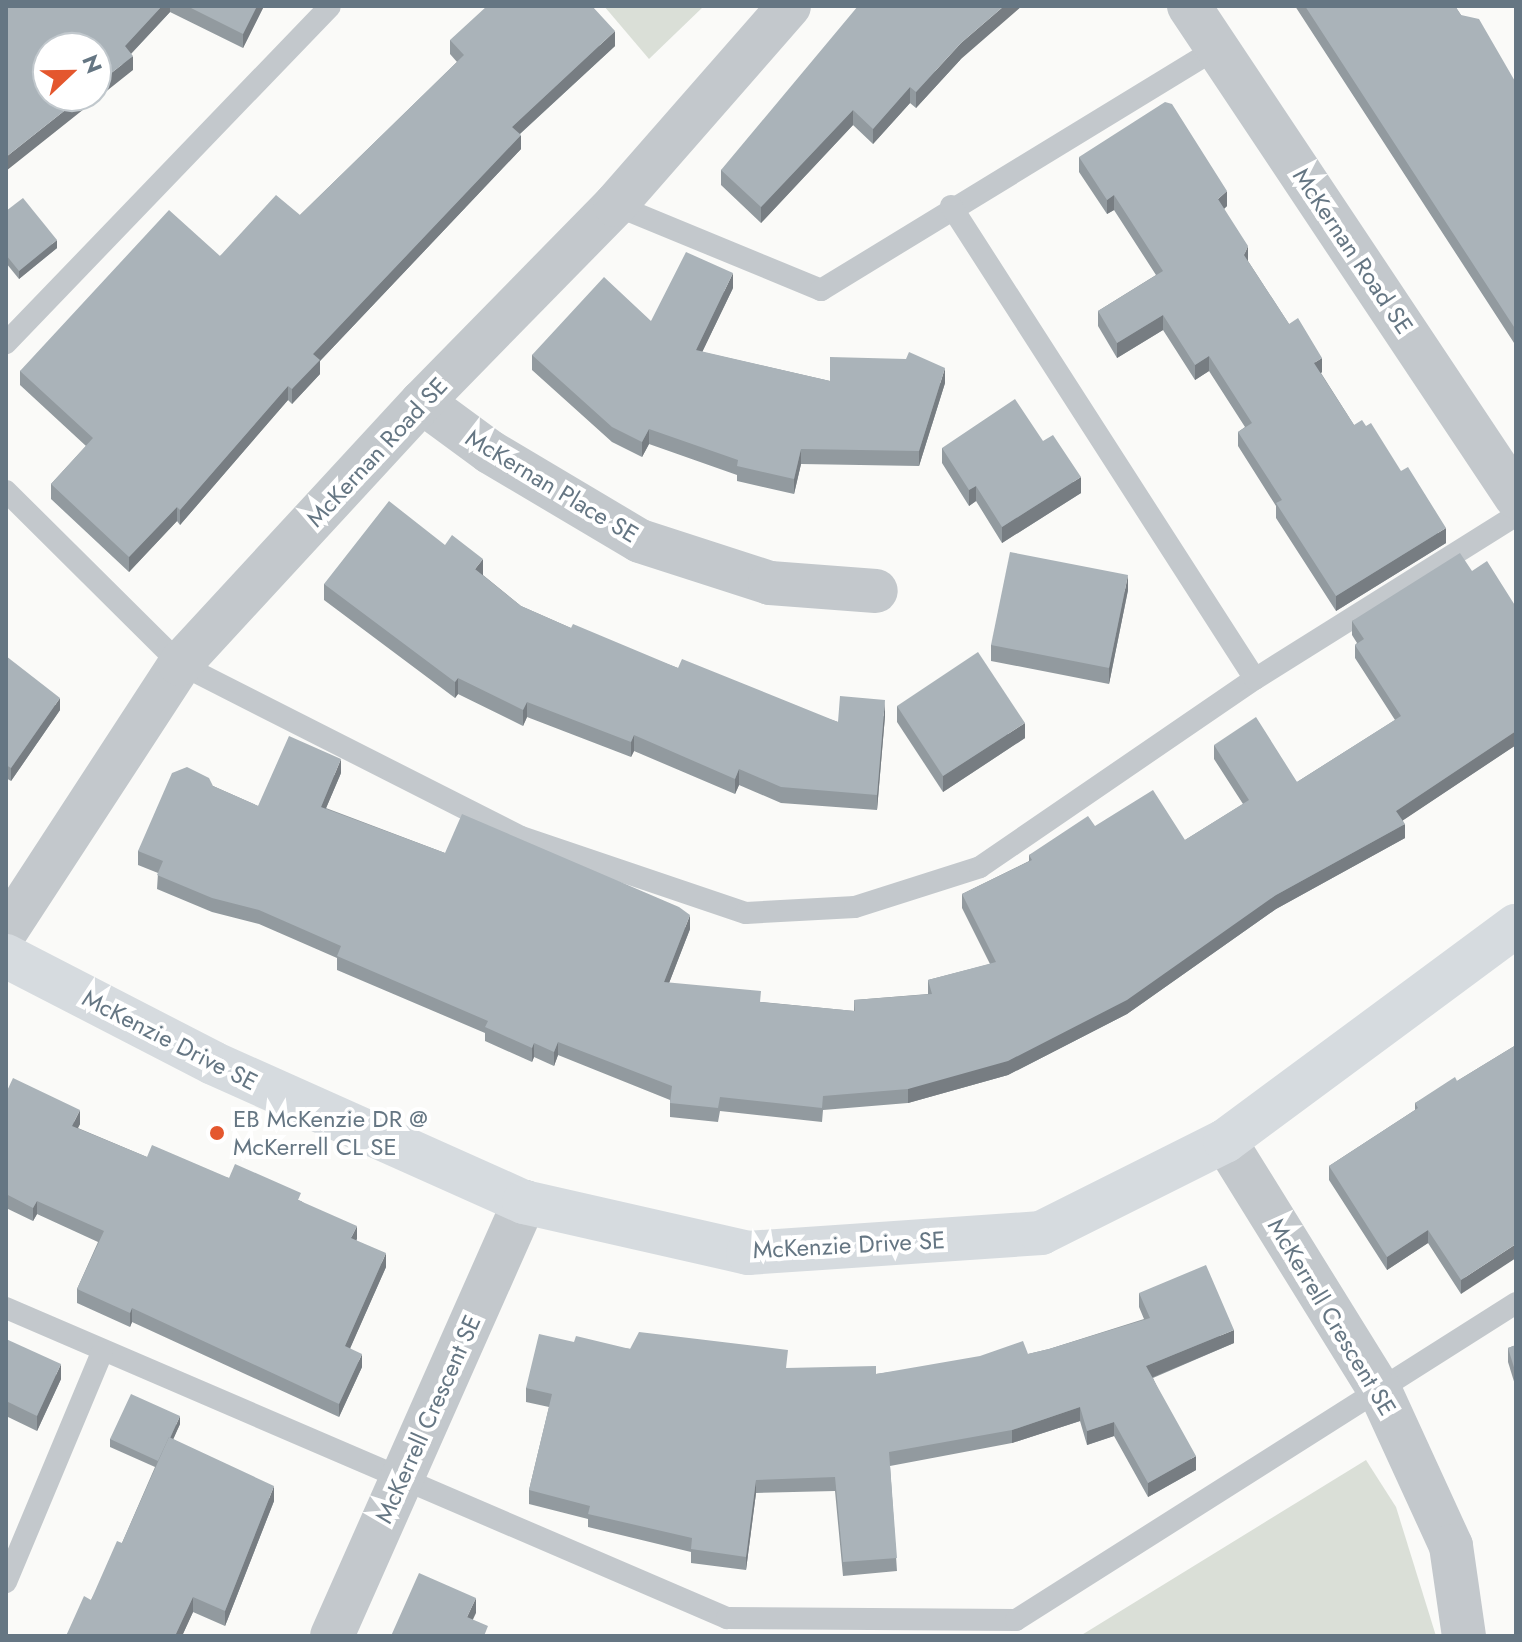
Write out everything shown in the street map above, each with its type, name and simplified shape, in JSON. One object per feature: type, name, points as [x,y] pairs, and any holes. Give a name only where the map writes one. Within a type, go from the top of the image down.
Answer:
[{"type":"street","name":"McKernan Road SE","points":[[6,931],[180,664],[422,402],[615,205],[789,6]]},
{"type":"street","name":"McKernan Road SE","points":[[1189,6],[1516,497]]},
{"type":"street","name":"McKernan Place SE","points":[[422,402],[490,452],[640,541],[770,583],[876,591]]},
{"type":"street","name":"McKenzie Drive SE","points":[[6,956],[213,1063],[524,1202],[748,1253],[1041,1233],[1225,1141],[1516,926]]},
{"type":"street","name":"McKerrell Crescent SE","points":[[1225,1141],[1381,1393],[1451,1546],[1464,1636]]},
{"type":"street","name":"McKerrell Crescent SE","points":[[332,1636],[524,1202]]},
{"type":"lane","points":[[6,343],[330,6]]},
{"type":"lane","points":[[615,205],[821,290],[951,206],[1218,48]]},
{"type":"lane","points":[[951,206],[1255,679]]},
{"type":"lane","points":[[6,491],[180,664],[521,837],[746,913],[855,907],[980,867],[1255,679],[1516,515]]},
{"type":"lane","points":[[6,1308],[102,1352],[727,1618],[1017,1628],[1516,1303]]},
{"type":"lane","points":[[6,1582],[102,1352]]},
{"type":"shaded area","points":[[604,6],[704,6],[649,59]]},
{"type":"shaded area","points":[[1366,1460],[1396,1507],[1436,1636],[1080,1636]]},
{"type":"building","points":[[162,6],[125,46],[133,56],[112,72],[112,32],[32,32],[32,112],[63,112],[6,157],[6,8]]},
{"type":"building","points":[[187,6],[257,6],[243,34]]},
{"type":"building","points":[[487,6],[592,6],[615,31],[512,127],[521,135],[313,354],[320,360],[292,389],[288,386],[180,510],[177,507],[129,557],[51,484],[93,438],[20,371],[169,210],[220,256],[276,195],[300,215],[464,55],[450,40]]},
{"type":"building","points":[[858,6],[1004,6],[961,43],[916,92],[910,87],[873,129],[853,110],[761,207],[721,170]]},
{"type":"building","points":[[1305,6],[1455,6],[1461,15],[1479,19],[1516,83],[1516,330]]},
{"type":"building","points":[[1165,102],[1172,104],[1227,191],[1218,199],[1248,246],[1244,255],[1289,324],[1298,318],[1322,358],[1314,363],[1354,425],[1362,420],[1366,426],[1371,423],[1401,471],[1408,467],[1446,528],[1336,596],[1276,503],[1282,500],[1238,432],[1252,423],[1209,356],[1195,365],[1163,315],[1117,343],[1098,311],[1163,271],[1114,195],[1107,200],[1079,157]]},
{"type":"building","points":[[23,198],[57,240],[19,271],[6,255],[6,211]]},
{"type":"building","points":[[686,252],[733,273],[696,350],[830,381],[830,357],[906,359],[909,352],[945,368],[919,451],[801,449],[794,479],[737,466],[738,460],[649,429],[642,442],[612,427],[532,355],[604,277],[651,321]]},
{"type":"building","points":[[1015,399],[1043,441],[1053,435],[1081,477],[1002,527],[976,486],[969,490],[942,448]]},
{"type":"building","points":[[389,501],[445,545],[452,535],[483,559],[475,569],[521,606],[571,628],[573,624],[678,668],[682,659],[838,722],[840,696],[885,700],[877,795],[781,787],[739,769],[735,779],[634,735],[631,742],[527,702],[523,710],[458,678],[455,682],[324,584]]},
{"type":"building","points":[[1010,552],[1128,575],[1109,668],[991,645]]},
{"type":"building","points":[[1460,553],[1472,571],[1487,561],[1516,607],[1516,731],[1396,811],[1405,824],[1276,895],[1127,1000],[1008,1061],[908,1089],[823,1096],[822,1108],[720,1097],[718,1108],[670,1103],[672,1086],[558,1042],[554,1052],[534,1043],[532,1048],[485,1027],[488,1021],[337,956],[341,946],[259,910],[212,898],[157,875],[163,861],[138,851],[172,773],[187,767],[209,778],[213,786],[258,806],[289,736],[341,759],[321,807],[445,853],[462,814],[679,907],[690,915],[664,982],[761,991],[760,1002],[855,1011],[854,1000],[932,994],[928,980],[996,962],[962,894],[1032,860],[1029,855],[1088,816],[1095,826],[1153,790],[1185,840],[1249,800],[1214,745],[1256,717],[1297,782],[1401,716],[1355,645],[1364,639],[1352,621]]},
{"type":"building","points":[[978,652],[1025,723],[943,776],[897,706]]},
{"type":"building","points":[[6,656],[60,698],[11,768],[6,765]]},
{"type":"building","points":[[1516,1045],[1516,1244],[1461,1280],[1428,1230],[1387,1257],[1329,1166],[1418,1108],[1415,1103],[1455,1077],[1457,1081]]},
{"type":"building","points":[[13,1078],[80,1110],[72,1126],[147,1157],[152,1145],[229,1178],[235,1164],[301,1193],[298,1200],[357,1226],[351,1238],[386,1253],[345,1346],[362,1354],[339,1404],[132,1308],[130,1313],[77,1289],[104,1231],[37,1201],[33,1208],[6,1194],[6,1093]]},
{"type":"building","points":[[1206,1265],[1234,1330],[1146,1366],[1196,1456],[1148,1483],[1114,1422],[1087,1431],[1080,1407],[1012,1430],[889,1452],[897,1558],[843,1562],[835,1477],[756,1480],[746,1557],[691,1549],[692,1538],[588,1514],[590,1506],[529,1490],[552,1394],[526,1388],[539,1334],[574,1342],[576,1336],[630,1349],[639,1332],[788,1350],[786,1368],[876,1366],[876,1374],[980,1356],[1023,1341],[1028,1354],[1150,1318],[1139,1293]]},
{"type":"building","points":[[6,1339],[61,1364],[37,1416],[6,1401]]},
{"type":"building","points":[[1516,1345],[1516,1374],[1508,1348]]},
{"type":"building","points":[[131,1394],[180,1416],[158,1461],[110,1439]]},
{"type":"building","points":[[169,1437],[274,1486],[225,1611],[193,1597],[175,1636],[66,1636],[84,1596],[91,1600],[117,1541],[122,1543]]},
{"type":"building","points":[[419,1573],[476,1598],[467,1617],[488,1626],[484,1636],[391,1636]]},
{"type":"place","name":"EB McKenzie DR @ McKerrell CL SE","points":[[217,1133]]}]
